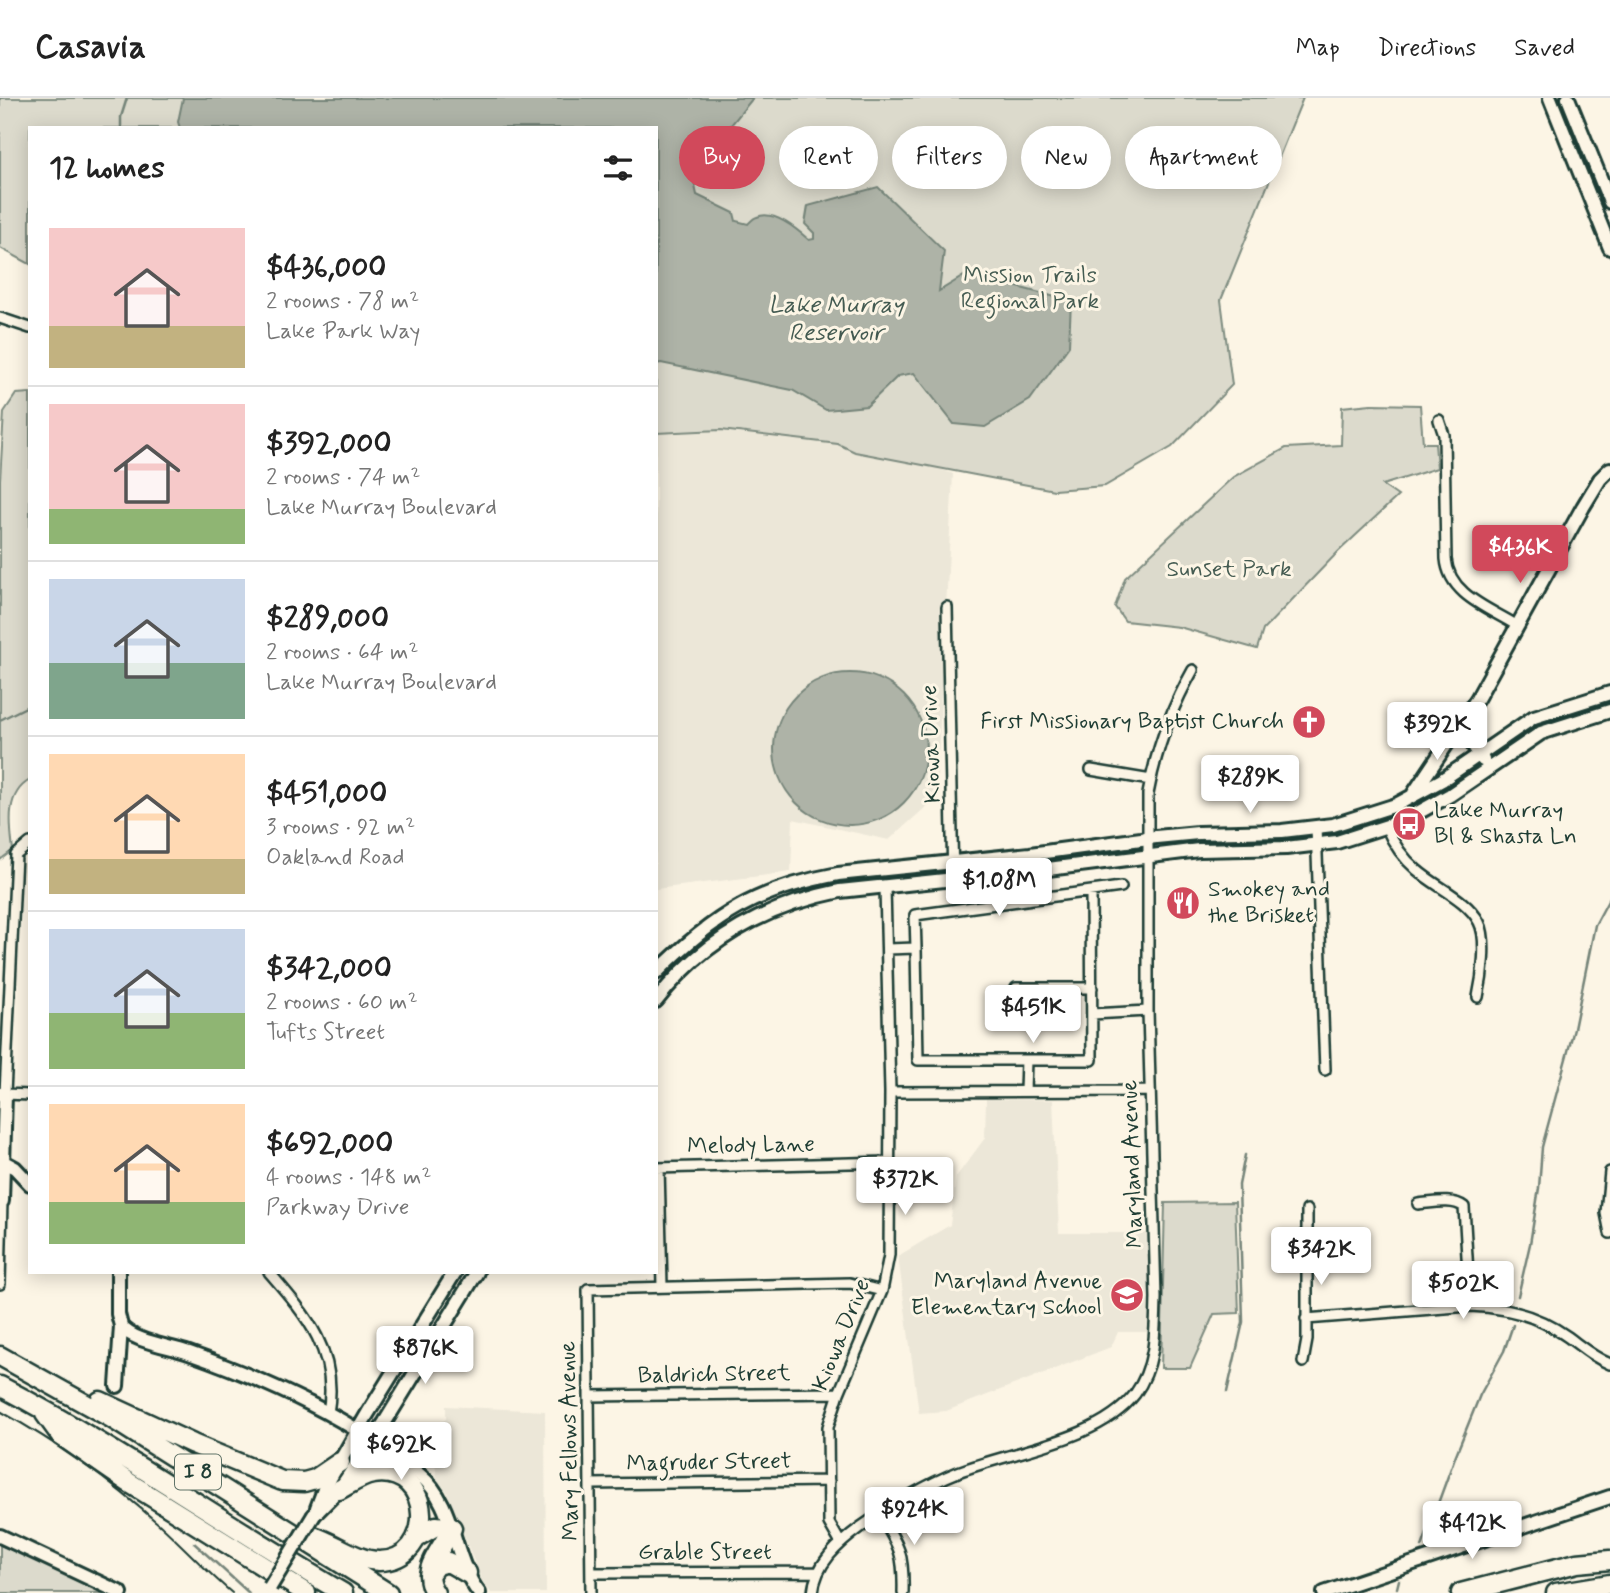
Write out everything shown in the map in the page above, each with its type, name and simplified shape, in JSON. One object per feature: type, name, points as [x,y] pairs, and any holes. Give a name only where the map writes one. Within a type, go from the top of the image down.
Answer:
[{"type":"highway","points":[[1,1357],[282,1481],[304,1482],[315,1479],[340,1462]]},
{"type":"highway","name":"I 8","points":[[1,1357],[111,1418],[388,1593]]},
{"type":"highway","name":"I 8","points":[[0,1386],[38,1406],[343,1593]]},
{"type":"highway","points":[[38,1406],[61,1436],[119,1476],[306,1593]]},
{"type":"highway","points":[[339,1490],[374,1474],[390,1475],[404,1481],[414,1490],[420,1502],[422,1518],[417,1537]]},
{"type":"highway","points":[[290,1529],[331,1542],[365,1559],[378,1561],[399,1556],[417,1537],[436,1526],[452,1528],[446,1542],[431,1562],[432,1584]]},
{"type":"highway","points":[[1461,1593],[1577,1563],[1610,1558]]},
{"type":"highway","points":[[432,1584],[436,1565],[448,1562],[467,1573]]},
{"type":"highway","points":[[1556,1593],[1610,1584]]},
{"type":"main road","points":[[1550,98],[1610,248]]},
{"type":"main road","points":[[1568,98],[1610,202]]},
{"type":"main road","points":[[1412,796],[1460,725],[1502,655],[1516,625],[1583,507],[1600,479],[1610,469]]},
{"type":"main road","points":[[658,970],[702,930],[729,912],[763,894],[838,873],[952,863],[1148,838],[1316,827],[1364,816],[1396,805],[1442,780],[1534,717],[1610,693]]},
{"type":"main road","points":[[658,999],[714,944],[740,926],[769,911],[814,896],[1199,850],[1286,848],[1353,838],[1403,821],[1450,795],[1541,733],[1610,711]]},
{"type":"main road","points":[[1460,725],[1488,768]]},
{"type":"main road","points":[[1,1200],[4,1162],[3,1094]]},
{"type":"main road","points":[[4,1162],[15,1168],[28,1182]]},
{"type":"main road","points":[[117,1386],[121,1326],[118,1314],[118,1274]]},
{"type":"main road","points":[[266,1593],[314,1515],[325,1487],[358,1430],[454,1274]]},
{"type":"main road","points":[[314,1515],[339,1490],[372,1441],[476,1274]]},
{"type":"main road","points":[[432,1308],[450,1314]]},
{"type":"main road","points":[[121,1326],[131,1336],[168,1346],[245,1374],[358,1430],[429,1484],[441,1503],[467,1573],[479,1593]]},
{"type":"main road","points":[[1324,1593],[1610,1497]]},
{"type":"main road","points":[[0,1536],[121,1593]]},
{"type":"street","points":[[0,318],[28,327]]},
{"type":"street","points":[[1439,420],[1444,435],[1446,559],[1450,576],[1456,587],[1465,595],[1516,625]]},
{"type":"street","name":"Kiowa Drive","points":[[947,607],[953,880]]},
{"type":"street","name":"Maryland Avenue","points":[[813,1593],[818,1572],[840,1542],[879,1514],[924,1486],[960,1471],[1090,1429],[1119,1411],[1141,1385],[1153,1354],[1156,1307],[1148,1011],[1148,793],[1167,723],[1193,670]]},
{"type":"street","points":[[1091,769],[1151,780]]},
{"type":"street","points":[[1316,827],[1325,1070]]},
{"type":"street","points":[[1386,827],[1398,848],[1416,869],[1468,909],[1478,921],[1481,928],[1483,963],[1478,997]]},
{"type":"street","points":[[28,845],[16,855],[3,1094],[28,1095]]},
{"type":"street","name":"Kiowa Drive","points":[[840,1542],[829,1523],[828,1427],[839,1393],[882,1291],[891,1230],[885,887]]},
{"type":"street","points":[[1091,891],[1092,1060],[918,1060],[915,915],[1091,891],[1121,887]]},
{"type":"street","points":[[887,949],[916,948]]},
{"type":"street","points":[[1016,988],[1092,988]]},
{"type":"street","points":[[1092,1014],[1148,1011]]},
{"type":"street","points":[[1025,1091],[1026,1060]]},
{"type":"street","points":[[890,1092],[1150,1091]]},
{"type":"street","name":"Melody Lane","points":[[658,1168],[889,1162]]},
{"type":"street","points":[[658,1168],[662,1286],[850,1283],[882,1291]]},
{"type":"street","points":[[1610,1172],[1606,1213],[1610,1233]]},
{"type":"street","points":[[0,1284],[1,1200]]},
{"type":"street","points":[[1418,1204],[1451,1202],[1460,1203],[1464,1207],[1470,1306]]},
{"type":"street","points":[[1304,1362],[1307,1210]]},
{"type":"street","points":[[271,1274],[304,1313],[316,1332],[323,1351],[331,1391],[328,1413]]},
{"type":"street","name":"Mary Fellows Avenue","points":[[591,1593],[588,1289],[662,1286]]},
{"type":"street","points":[[1306,1319],[1470,1306],[1494,1307],[1531,1316],[1566,1336],[1591,1356],[1610,1364]]},
{"type":"street","name":"Baldrich Street","points":[[589,1396],[839,1393]]},
{"type":"street","name":"Magruder Street","points":[[590,1484],[829,1481]]},
{"type":"street","points":[[879,1514],[904,1561],[903,1593]]},
{"type":"street","name":"Grable Street","points":[[591,1573],[818,1572]]},
{"type":"shaded area","points":[[658,426],[843,432],[953,474],[936,798],[889,840],[793,819],[791,872],[658,889]]},
{"type":"shaded area","points":[[986,1099],[1053,1100],[1059,1233],[1148,1233],[1151,1332],[1118,1332],[1111,1347],[946,1411],[919,1413],[898,1256],[950,1225],[956,1177],[985,1138]]},
{"type":"shaded area","points":[[446,1406],[545,1411],[546,1593],[491,1593],[481,1579],[447,1492],[437,1479],[434,1452],[437,1451],[440,1423],[446,1419]]},
{"type":"green space","name":"Mission Trails Regional Park","points":[[0,98],[1303,98],[1282,150],[1282,126],[1125,126],[1125,189],[1266,189],[1221,300],[1232,385],[1172,447],[1105,486],[1054,490],[855,452],[838,444],[721,430],[658,433],[658,126],[28,126],[28,263],[0,248]]},
{"type":"green space","points":[[28,393],[28,782],[16,793],[11,811],[13,850],[0,860],[0,480],[4,412],[16,394]]},
{"type":"green space","name":"Sunset Park","points":[[1371,404],[1420,405],[1423,443],[1435,443],[1437,468],[1382,485],[1398,496],[1338,552],[1263,630],[1257,649],[1179,627],[1125,621],[1115,607],[1125,578],[1233,477],[1286,448],[1341,445],[1342,407]]},
{"type":"green space","points":[[1235,1202],[1239,1313],[1214,1314],[1190,1368],[1161,1368],[1165,1203]]},
{"type":"green space","points":[[0,1545],[86,1582],[106,1593],[0,1593]]},
{"type":"water","name":"Lake Murray Reservoir","points":[[183,98],[753,98],[730,126],[679,126],[679,189],[696,189],[697,195],[734,213],[736,221],[748,224],[763,215],[778,218],[809,240],[814,239],[814,233],[805,224],[808,206],[878,187],[944,251],[939,291],[967,274],[1071,301],[1069,346],[1030,400],[985,427],[954,424],[914,373],[898,376],[867,406],[826,410],[792,390],[658,364],[658,126],[179,126]]},
{"type":"water","points":[[850,673],[879,679],[904,695],[920,720],[926,749],[920,778],[904,803],[879,819],[850,825],[821,819],[796,803],[780,778],[774,749],[780,720],[796,695],[821,679]]},
{"type":"waterway","points":[[121,126],[127,98]]},
{"type":"waterway","points":[[0,720],[28,706]]},
{"type":"waterway","points":[[1518,1296],[1530,1244],[1542,1147],[1574,1029],[1595,925],[1610,897]]},
{"type":"waterway","points":[[1227,1392],[1243,1322],[1239,1185],[1245,1155]]},
{"type":"waterway","points":[[1422,1547],[1480,1395],[1504,1351],[1513,1325]]},
{"type":"waterway","points":[[194,1543],[249,1593]]},
{"type":"waterway","points":[[1397,1588],[1399,1580]]},
{"type":"tram line","points":[[0,1411],[64,1450],[123,1494],[232,1593]]},
{"type":"place","name":"First Missionary Baptist Church","points":[[1309,722]]},
{"type":"place","name":"Lake Murray Bl & Shasta Ln","points":[[1409,824]]},
{"type":"place","name":"Smokey and the Brisket","points":[[1183,903]]},
{"type":"place","name":"Maryland Avenue Elementary School","points":[[1127,1295]]}]
